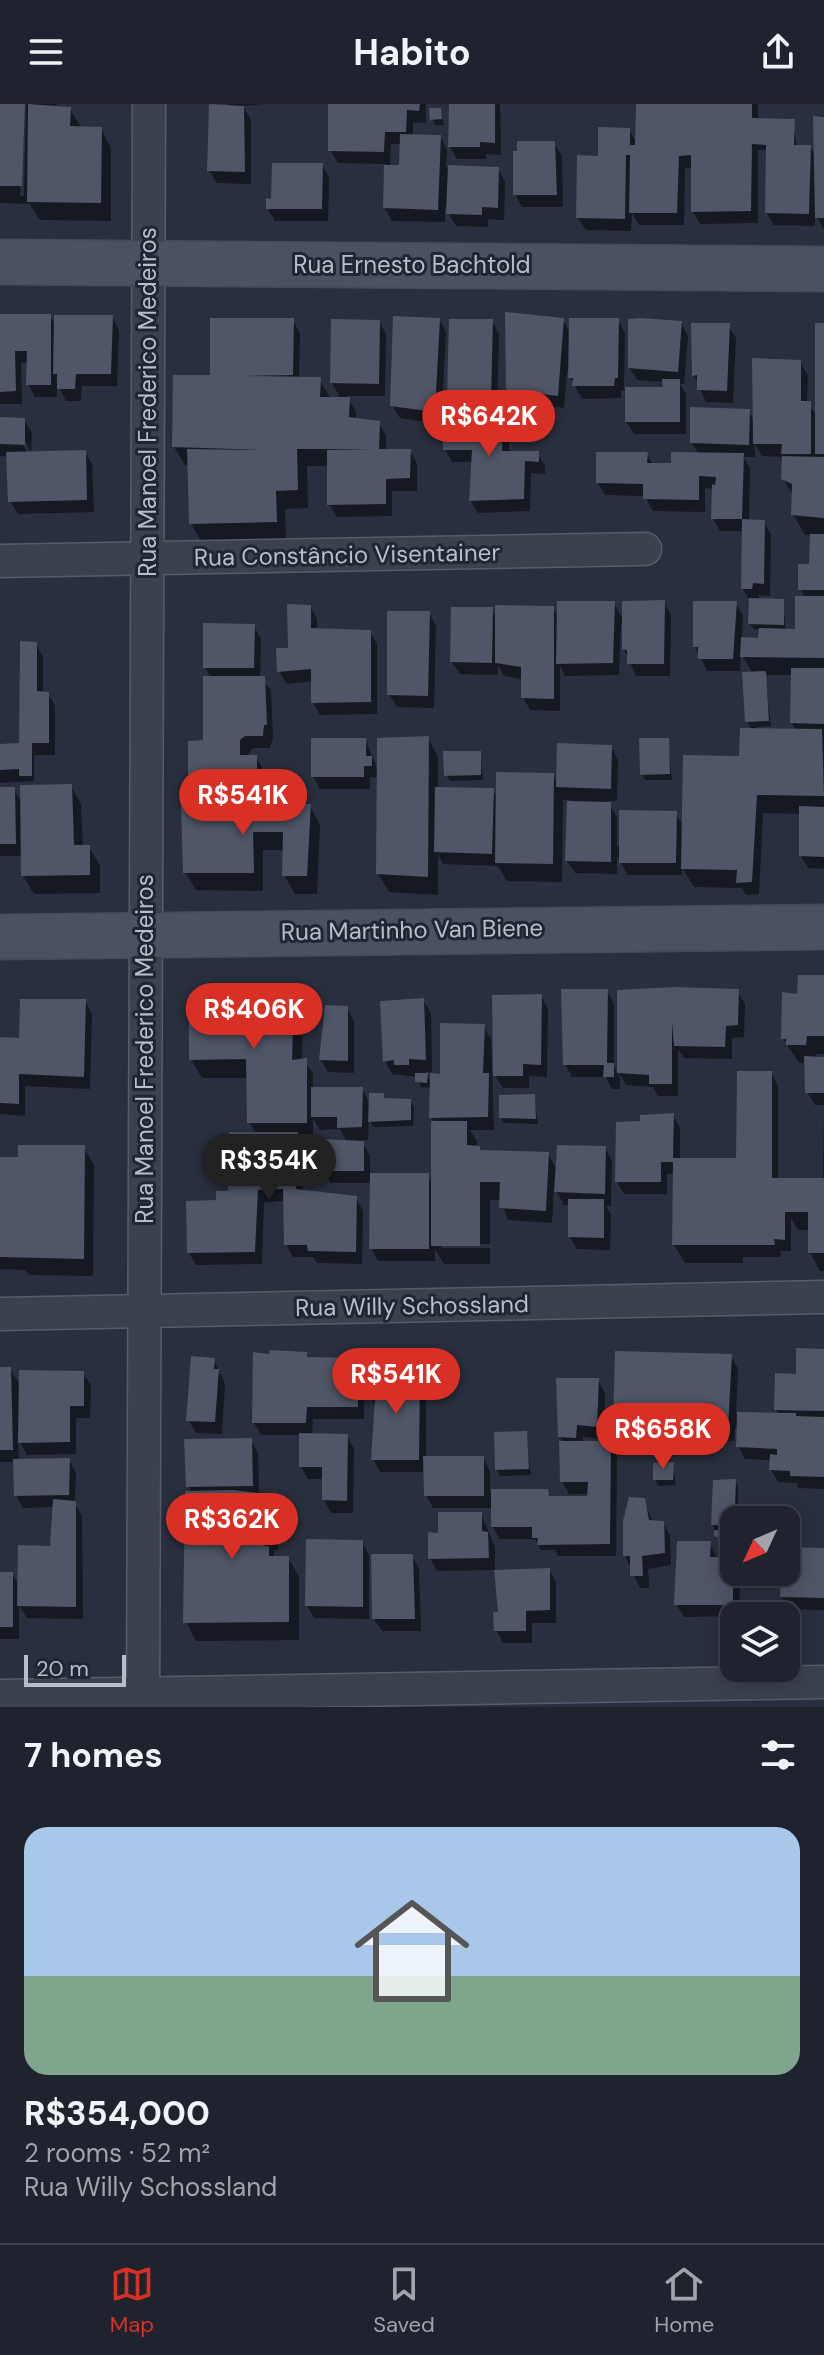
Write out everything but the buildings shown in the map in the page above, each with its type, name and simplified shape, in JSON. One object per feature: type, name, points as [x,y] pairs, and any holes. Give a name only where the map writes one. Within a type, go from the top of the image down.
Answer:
[{"type":"street","name":"Rua Manoel Frederico Medeiros","points":[[143,1700],[149,104]]},
{"type":"street","name":"Rua Ernesto Bachtold","points":[[0,262],[824,269]]},
{"type":"street","name":"Rua Constâncio Visentainer","points":[[0,561],[645,549]]},
{"type":"street","name":"Rua Martinho Van Biene","points":[[0,937],[824,927]]},
{"type":"street","name":"Rua Willy Schossland","points":[[0,1314],[824,1297]]},
{"type":"street","points":[[0,1696],[143,1700],[824,1682]]}]
